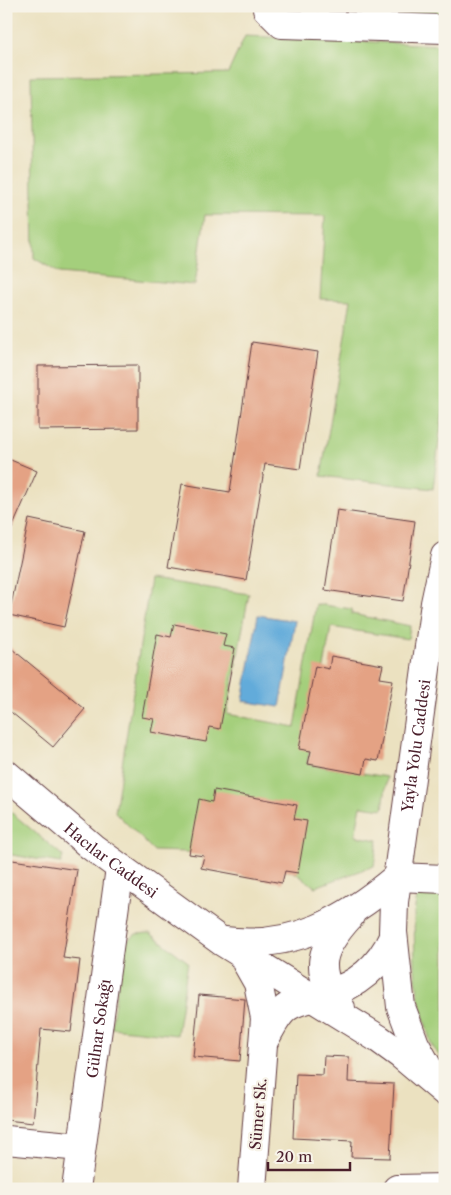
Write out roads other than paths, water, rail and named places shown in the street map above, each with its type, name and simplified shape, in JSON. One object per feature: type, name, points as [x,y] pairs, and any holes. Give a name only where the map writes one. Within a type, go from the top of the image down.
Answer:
[{"type":"street","points":[[267,6],[267,9],[282,24],[445,29]]},
{"type":"street","name":"Yayla Yolu Caddesi","points":[[442,1089],[415,1044],[401,1007],[393,937],[397,877],[435,604],[445,556]]},
{"type":"street","name":"Hacılar Caddesi","points":[[6,774],[92,847],[120,868],[231,947],[322,995],[351,1021],[401,1055],[442,1089]]},
{"type":"street","name":"Gülnar Sokağı","points":[[76,1189],[120,868]]},
{"type":"street","points":[[322,995],[325,976],[324,953],[329,940],[356,910],[397,877],[445,880]]},
{"type":"street","points":[[231,947],[298,936],[356,910]]},
{"type":"street","name":"Sümer Sk.","points":[[264,1039],[277,1018],[287,1008],[322,995],[367,974],[379,962],[393,937]]},
{"type":"street","name":"Sümer Sk.","points":[[231,947],[258,983],[263,1001],[264,1039],[252,1189]]},
{"type":"street","points":[[6,1140],[81,1147]]},
{"type":"street","points":[[397,1189],[445,1188]]},
{"type":"water","points":[[258,615],[295,621],[280,707],[243,701]]}]
